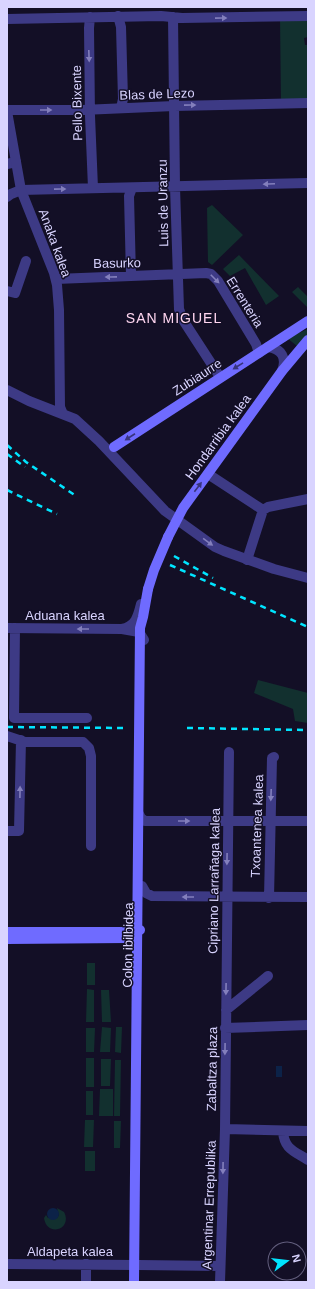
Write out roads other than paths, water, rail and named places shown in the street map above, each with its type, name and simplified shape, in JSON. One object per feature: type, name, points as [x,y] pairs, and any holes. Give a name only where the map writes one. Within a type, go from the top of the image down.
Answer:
[{"type":"main road","points":[[295,329],[308,321]]},
{"type":"main road","name":"Zubiaurre","points":[[113,451],[220,377],[295,329]]},
{"type":"main road","name":"Hondarribia kalea","points":[[145,609],[148,589],[154,570],[176,519],[282,371],[308,340]]},
{"type":"main road","points":[[142,635],[145,609]]},
{"type":"main road","name":"Colon ibilbidea","points":[[134,1282],[136,1265],[142,635],[145,609]]},
{"type":"main road","name":"Colon ibilbidea","points":[[138,1282],[136,1265],[137,933],[140,919],[142,886],[141,817]]},
{"type":"main road","points":[[7,932],[123,932],[133,926],[140,919]]},
{"type":"main road","points":[[7,939],[112,939],[131,937],[137,933]]},
{"type":"main road","points":[[112,939],[127,941],[136,950],[137,954]]},
{"type":"street","points":[[7,19],[118,16],[161,16],[177,18],[308,16]]},
{"type":"street","points":[[118,16],[121,34],[121,108]]},
{"type":"street","name":"Pello Bixente","points":[[90,17],[88,28],[93,188]]},
{"type":"street","name":"Luis de Uranzu","points":[[177,18],[174,106],[179,309],[183,320],[220,377]]},
{"type":"street","name":"Blas de Lezo","points":[[7,110],[90,110],[174,106],[308,103]]},
{"type":"street","name":"Anaka kalea","points":[[7,110],[12,163],[21,190],[56,278],[59,310],[61,409]]},
{"type":"street","points":[[7,197],[21,190],[308,183]]},
{"type":"street","points":[[131,276],[129,196],[132,188]]},
{"type":"street","points":[[11,292],[26,261]]},
{"type":"street","name":"Errenteria","points":[[178,274],[206,273],[214,276],[256,344],[259,353]]},
{"type":"street","name":"Basurko","points":[[56,278],[178,274]]},
{"type":"street","points":[[295,329],[308,325]]},
{"type":"street","points":[[268,346],[278,350],[283,357],[284,362],[282,371]]},
{"type":"street","name":"Anaka kalea","points":[[42,406],[49,405],[54,402],[58,396],[61,386]]},
{"type":"street","points":[[7,390],[42,406],[61,409],[75,419],[84,426],[103,446],[113,451],[165,511],[218,549],[274,569],[308,578]]},
{"type":"street","points":[[208,474],[263,510]]},
{"type":"street","points":[[247,560],[263,510],[268,506],[308,499]]},
{"type":"street","points":[[165,511],[174,512],[183,508]]},
{"type":"street","points":[[165,511],[169,523],[168,537]]},
{"type":"street","name":"Aduana kalea","points":[[122,629],[130,627],[135,622],[141,600],[148,589]]},
{"type":"street","points":[[11,628],[14,718],[87,718]]},
{"type":"street","name":"Aduana kalea","points":[[11,628],[122,629],[135,630],[142,635]]},
{"type":"street","points":[[7,831],[19,831],[14,738],[25,742],[83,742],[89,748],[91,756],[91,846]]},
{"type":"street","name":"Cipriano Larrañaga kalea","points":[[226,1010],[229,752]]},
{"type":"street","name":"Txoantenea kalea","points":[[269,898],[272,758],[274,757]]},
{"type":"street","points":[[141,817],[308,821]]},
{"type":"street","points":[[142,886],[146,893],[152,896],[308,898]]},
{"type":"street","points":[[226,1010],[268,976]]},
{"type":"street","name":"Zabaltza plaza","points":[[224,1129],[226,1010]]},
{"type":"street","points":[[225,1028],[308,1025]]},
{"type":"street","points":[[224,1129],[308,1131]]},
{"type":"street","name":"Argentinar Errepublika","points":[[220,1282],[224,1129]]},
{"type":"street","points":[[283,1131],[284,1140],[288,1146],[308,1160]]},
{"type":"street","name":"Aldapeta kalea","points":[[7,1264],[220,1266]]},
{"type":"street","points":[[86,1264],[86,1282]]},
{"type":"water","points":[[276,1066],[282,1066],[282,1077],[276,1077]]},
{"type":"water","points":[[55,1208],[58,1209],[58,1219],[51,1220],[48,1219],[47,1212],[48,1209]]},
{"type":"railway","points":[[7,445],[26,462],[76,496]]},
{"type":"railway","points":[[7,454],[25,467]]},
{"type":"railway","points":[[7,490],[57,514]]},
{"type":"railway","points":[[174,556],[213,578]]},
{"type":"railway","points":[[170,565],[308,627]]},
{"type":"railway","points":[[7,727],[125,728]]},
{"type":"railway","points":[[187,728],[308,730]]},
{"type":"district","name":"SAN MIGUEL","points":[[174,318]]}]
